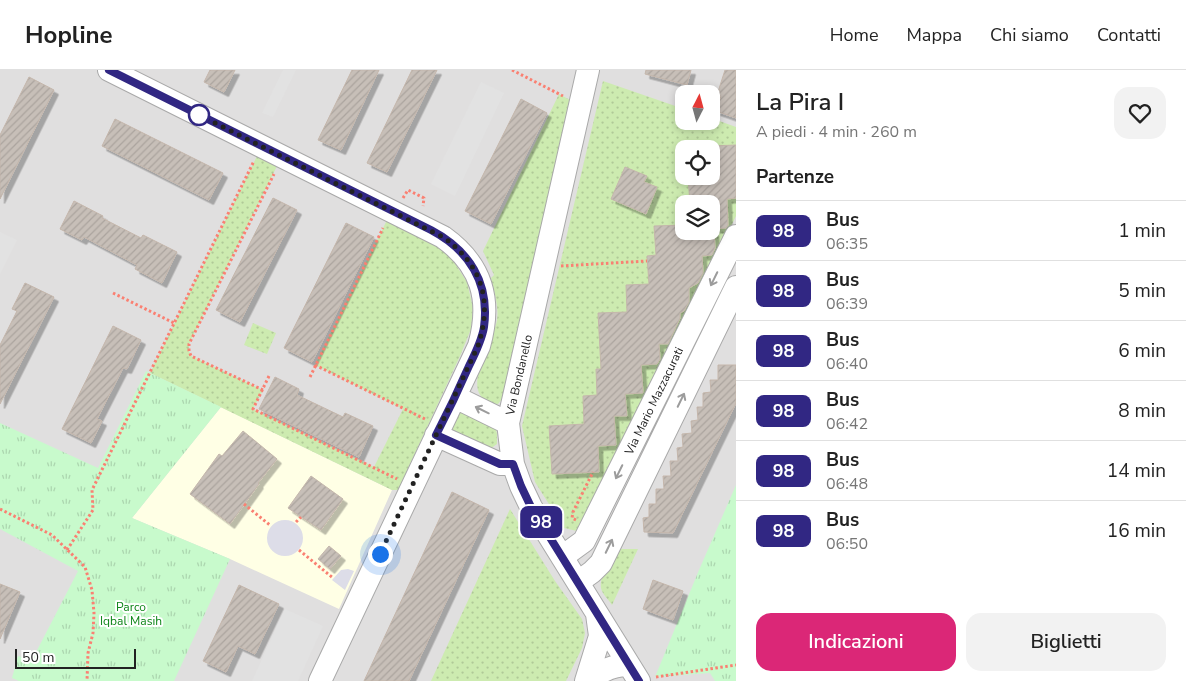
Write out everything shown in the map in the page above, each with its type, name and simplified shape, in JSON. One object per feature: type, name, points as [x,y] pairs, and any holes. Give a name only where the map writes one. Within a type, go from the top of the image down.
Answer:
[{"type":"street","points":[[109,70],[443,237],[457,247],[466,257],[478,278],[483,292],[484,328],[478,346],[455,397],[433,428],[320,681]]},
{"type":"street","name":"Via Bondanello","points":[[588,70],[508,423],[513,464],[531,507],[636,676]]},
{"type":"street","name":"Via Mario Mazzacurati","points":[[562,557],[584,541],[736,236]]},
{"type":"street","name":"Via Mario Mazzacurati","points":[[578,582],[600,563],[736,287]]},
{"type":"street","points":[[455,397],[508,423]]},
{"type":"street","points":[[433,428],[500,464],[513,464]]},
{"type":"street","points":[[588,681],[600,636],[597,613]]},
{"type":"street","points":[[588,681],[607,668],[618,665],[636,676]]},
{"type":"path","points":[[512,70],[566,98]]},
{"type":"path","points":[[67,550],[93,510],[92,490],[261,146]]},
{"type":"path","points":[[263,390],[191,356],[188,351],[189,344],[277,166]]},
{"type":"path","points":[[310,377],[387,220]]},
{"type":"path","points":[[555,266],[647,261]]},
{"type":"path","points":[[113,293],[174,323]]},
{"type":"path","points":[[315,366],[433,428]]},
{"type":"path","points":[[270,376],[253,409],[402,482]]},
{"type":"path","points":[[244,504],[271,526]]},
{"type":"path","points":[[0,510],[52,535],[85,567],[92,590],[94,613],[93,633],[88,653],[87,681]]},
{"type":"path","points":[[296,522],[301,517]]},
{"type":"path","points":[[299,550],[333,578]]},
{"type":"path","points":[[636,676],[736,665]]},
{"type":"shaded area","points":[[0,70],[736,70],[736,681],[0,681]]},
{"type":"shaded area","points":[[283,70],[296,70],[273,117],[262,113]]},
{"type":"shaded area","points":[[481,82],[504,93],[455,196],[431,184]]},
{"type":"shaded area","points":[[0,232],[17,240],[0,274]]},
{"type":"shaded area","points":[[221,407],[392,490],[339,609],[230,559],[132,518]]},
{"type":"shaded area","points":[[285,520],[292,521],[298,525],[302,531],[302,545],[298,551],[292,555],[285,556],[278,555],[272,551],[268,545],[267,538],[268,531],[272,525],[278,521]]},
{"type":"shaded area","points":[[348,569],[354,571],[345,590],[332,580],[341,570]]},
{"type":"shaded area","points":[[285,609],[323,626],[298,681],[252,681]]},
{"type":"green space","points":[[603,81],[675,106],[675,130],[720,130],[720,121],[736,127],[736,216],[584,524],[577,531],[564,528],[535,482],[522,426]]},
{"type":"green space","points":[[559,94],[572,101],[502,399],[498,404],[485,400],[479,392],[477,382],[479,369],[497,320],[496,299],[491,278],[494,275],[483,251]]},
{"type":"green space","points":[[257,156],[277,166],[189,344],[191,356],[263,390],[253,409],[374,467],[403,409],[315,365],[387,220],[440,247],[454,262],[467,282],[473,308],[471,329],[398,490],[392,490],[150,373]]},
{"type":"green space","points":[[253,323],[276,333],[267,354],[244,345]]},
{"type":"green space","name":"Parco Iqbal Masih","points":[[146,371],[221,407],[132,518],[230,559],[174,681],[19,681],[12,678],[18,656],[32,660],[78,571],[0,529],[0,423],[98,468]]},
{"type":"green space","points":[[457,407],[495,425],[497,444],[490,449],[448,429]]},
{"type":"green space","points":[[736,485],[736,681],[715,681],[710,673],[655,677],[699,570]]},
{"type":"green space","points":[[510,509],[555,581],[582,619],[585,633],[582,648],[566,681],[431,681]]},
{"type":"green space","points":[[615,549],[638,549],[612,605],[603,592],[601,584],[603,574]]},
{"type":"building","points":[[210,70],[235,70],[224,92],[204,82]]},
{"type":"building","points":[[352,70],[379,70],[341,150],[318,140]]},
{"type":"building","points":[[412,70],[437,70],[387,172],[367,163]]},
{"type":"building","points":[[646,70],[691,70],[687,85],[645,74]]},
{"type":"building","points":[[725,70],[736,70],[736,118],[720,112],[720,86]]},
{"type":"building","points":[[29,77],[54,90],[0,199],[0,135]]},
{"type":"building","points":[[521,99],[547,113],[491,224],[465,211]]},
{"type":"building","points":[[115,119],[223,173],[209,200],[102,146]]},
{"type":"building","points":[[736,145],[736,198],[727,199],[728,225],[726,228],[720,228],[720,195],[689,195],[689,185],[720,185],[720,146]]},
{"type":"building","points":[[625,167],[647,176],[644,182],[657,187],[646,214],[611,199]]},
{"type":"building","points":[[273,198],[297,210],[240,322],[216,310]]},
{"type":"building","points":[[74,201],[141,238],[143,235],[177,252],[162,283],[135,269],[137,265],[84,237],[82,240],[60,229]]},
{"type":"building","points":[[346,223],[374,237],[312,362],[284,348]]},
{"type":"building","points":[[675,225],[675,240],[715,240],[715,248],[712,255],[702,256],[703,273],[698,283],[689,288],[689,302],[684,311],[680,313],[680,318],[668,344],[659,344],[660,359],[657,364],[641,365],[643,393],[625,394],[627,416],[614,416],[616,445],[598,446],[599,472],[552,474],[549,426],[584,424],[583,396],[597,395],[596,369],[601,369],[598,313],[627,312],[626,285],[649,284],[647,256],[656,255],[654,226]]},
{"type":"building","points":[[25,283],[54,297],[0,404],[0,345],[17,311],[12,309]]},
{"type":"building","points":[[113,326],[141,340],[127,369],[123,368],[97,419],[102,421],[91,443],[62,429]]},
{"type":"building","points":[[718,365],[736,365],[736,403],[673,533],[644,532],[643,518],[649,517],[649,504],[656,504],[656,489],[664,489],[663,476],[671,476],[670,461],[678,461],[677,448],[683,447],[682,434],[692,433],[691,421],[698,420],[697,407],[703,407],[703,393],[711,392],[710,380],[718,380]]},
{"type":"building","points":[[275,377],[299,389],[297,395],[343,417],[345,413],[373,426],[359,457],[259,409]]},
{"type":"building","points":[[243,431],[277,459],[230,524],[190,494],[219,454],[222,456]]},
{"type":"building","points":[[311,476],[343,499],[321,530],[288,508]]},
{"type":"building","points":[[452,492],[489,510],[409,681],[364,681]]},
{"type":"building","points":[[329,546],[341,556],[330,569],[318,559]]},
{"type":"building","points":[[653,580],[683,591],[673,620],[643,609]]},
{"type":"building","points":[[0,584],[20,592],[0,639]]},
{"type":"building","points":[[239,585],[279,604],[255,654],[238,646],[226,672],[203,661]]},
{"type":"bus line","name":"98","points":[[109,70],[431,230],[457,247],[466,257],[478,278],[483,292],[484,328],[478,346],[436,435],[500,464],[513,464],[531,507],[639,681]]},
{"type":"route","points":[[199,115],[443,237],[457,247],[466,257],[478,278],[483,292],[485,313],[484,328],[478,346],[380,554]]}]
